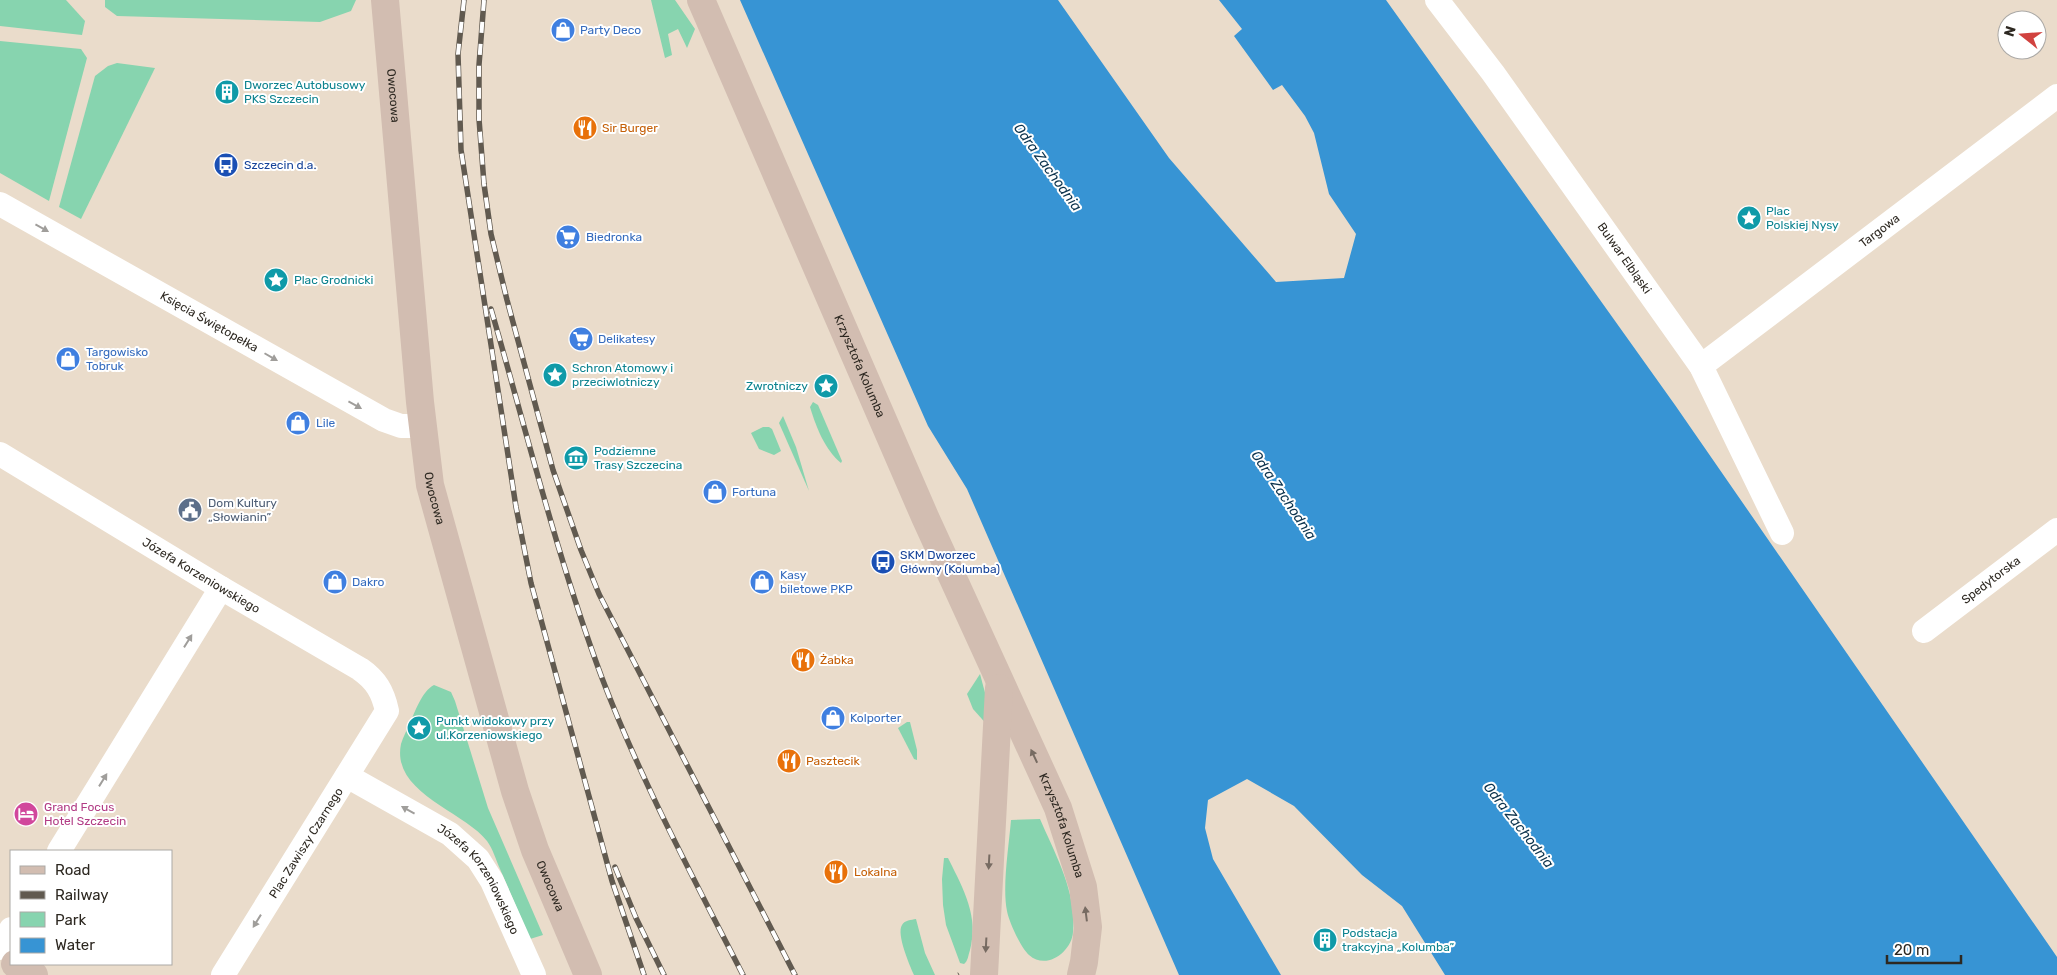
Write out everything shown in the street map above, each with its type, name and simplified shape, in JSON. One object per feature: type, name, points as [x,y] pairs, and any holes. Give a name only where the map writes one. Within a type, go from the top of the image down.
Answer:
[{"type":"street","name":"Owocowa","points":[[385,0],[422,426],[426,465],[435,509],[515,791],[535,850],[588,975]]},
{"type":"street","name":"Krzysztofa Kolumba","points":[[694,0],[720,47]]},
{"type":"street","name":"Krzysztofa Kolumba","points":[[701,0],[1000,684],[1054,799],[1083,886],[1088,927],[1081,975]]},
{"type":"street","name":"Bulwar Elbląski","points":[[1437,0],[1493,73],[1701,366],[1782,533]]},
{"type":"street","name":"Targowa","points":[[1701,366],[2057,96]]},
{"type":"street","name":"Księcia Świętopełka","points":[[0,204],[384,420],[401,426],[422,426]]},
{"type":"street","name":"Józefa Korzeniowskiego","points":[[0,454],[367,674],[379,687],[387,711]]},
{"type":"street","name":"Spedytorska","points":[[1924,631],[2057,530]]},
{"type":"street","points":[[60,850],[221,588]]},
{"type":"street","name":"Krzysztofa Kolumba","points":[[984,975],[1000,684]]},
{"type":"street","name":"Plac Zawiszy Czarnego","points":[[223,975],[387,711]]},
{"type":"street","name":"Józefa Korzeniowskiego","points":[[347,776],[450,834],[472,854],[492,881],[534,975]]},
{"type":"street","points":[[0,948],[10,931]]},
{"type":"street","points":[[17,965],[34,975]]},
{"type":"green space","points":[[0,0],[66,0],[85,21],[82,35],[0,26]]},
{"type":"green space","points":[[105,0],[356,0],[351,11],[320,22],[117,16],[105,7]]},
{"type":"green space","points":[[651,0],[675,0],[695,29],[687,48],[678,29],[668,34],[672,55],[665,58]]},
{"type":"green space","points":[[0,41],[81,49],[87,58],[49,201],[0,173]]},
{"type":"green space","points":[[117,63],[155,68],[81,219],[59,207],[95,76],[108,66]]},
{"type":"green space","points":[[813,402],[818,405],[842,461],[841,463],[830,452],[818,430],[810,407]]},
{"type":"green space","points":[[783,416],[796,447],[809,491],[779,423]]},
{"type":"green space","points":[[763,427],[772,429],[781,451],[774,455],[759,449],[751,433]]},
{"type":"green space","points":[[980,674],[988,704],[990,728],[973,709],[967,694]]},
{"type":"green space","points":[[434,685],[451,692],[455,701],[488,808],[543,935],[530,939],[487,841],[476,830],[432,800],[407,776],[401,761],[401,744],[419,702]]},
{"type":"green space","points":[[910,722],[917,750],[917,760],[914,759],[898,728]]},
{"type":"green space","points":[[1040,819],[1064,874],[1072,902],[1073,917],[1072,939],[1068,946],[1057,957],[1043,961],[1029,955],[1019,941],[1008,916],[1005,890],[1011,820]]},
{"type":"green space","points":[[944,858],[948,858],[969,904],[973,926],[972,938],[968,958],[964,964],[960,963],[946,925],[942,879]]},
{"type":"green space","points":[[916,919],[925,953],[935,975],[914,975],[904,950],[901,935],[902,925],[906,921]]},
{"type":"water","name":"Odra Zachodnia","points":[[740,0],[1058,0],[1169,158],[1276,282],[1344,278],[1356,234],[1329,194],[1314,133],[1305,116],[1282,85],[1273,90],[1234,36],[1242,29],[1219,0],[1386,0],[1675,405],[2057,957],[2057,975],[1445,975],[1402,906],[1362,875],[1294,806],[1247,779],[1208,800],[1205,828],[1213,859],[1281,975],[1179,975],[967,489],[928,426]]},
{"type":"railway","points":[[464,0],[458,54],[461,150],[516,507],[531,583],[612,881],[644,975]]},
{"type":"railway","points":[[484,0],[479,65],[479,119],[484,184],[491,234],[553,470],[581,550],[599,594],[795,975]]},
{"type":"railway","points":[[491,309],[543,495],[571,587],[602,678],[633,754],[743,975]]},
{"type":"railway","points":[[615,867],[636,918],[664,975]]},
{"type":"place","name":"Party Deco","points":[[563,30]]},
{"type":"place","name":"Dworzec Autobusowy PKS Szczecin","points":[[227,92]]},
{"type":"place","name":"Sir Burger","points":[[585,128]]},
{"type":"place","name":"Szczecin d.a.","points":[[226,165]]},
{"type":"place","name":"Plac Polskiej Nysy","points":[[1749,218]]},
{"type":"place","name":"Biedronka","points":[[568,237]]},
{"type":"place","name":"Plac Grodnicki","points":[[276,280]]},
{"type":"place","name":"Delikatesy","points":[[581,339]]},
{"type":"place","name":"Targowisko Tobruk","points":[[68,359]]},
{"type":"place","name":"Schron Atomowy i przeciwlotniczy","points":[[555,375]]},
{"type":"place","name":"Zwrotniczy","points":[[826,386]]},
{"type":"place","name":"Lile","points":[[298,423]]},
{"type":"place","name":"Podziemne Trasy Szczecina","points":[[576,458]]},
{"type":"place","name":"Fortuna","points":[[715,492]]},
{"type":"place","name":"Dom Kultury „Słowianin”","points":[[190,510]]},
{"type":"place","name":"SKM Dworzec Główny (Kolumba)","points":[[883,562]]},
{"type":"place","name":"Dakro","points":[[335,582]]},
{"type":"place","name":"Kasy biletowe PKP","points":[[762,582]]},
{"type":"place","name":"Żabka","points":[[803,660]]},
{"type":"place","name":"Kolporter","points":[[833,718]]},
{"type":"place","name":"Punkt widokowy przy ul.Korzeniowskiego","points":[[419,728]]},
{"type":"place","name":"Pasztecik","points":[[789,761]]},
{"type":"place","name":"Grand Focus Hotel Szczecin","points":[[26,814]]},
{"type":"place","name":"Lokalna","points":[[836,872]]},
{"type":"place","name":"Podstacja trakcyjna „Kolumba”","points":[[1325,940]]}]
